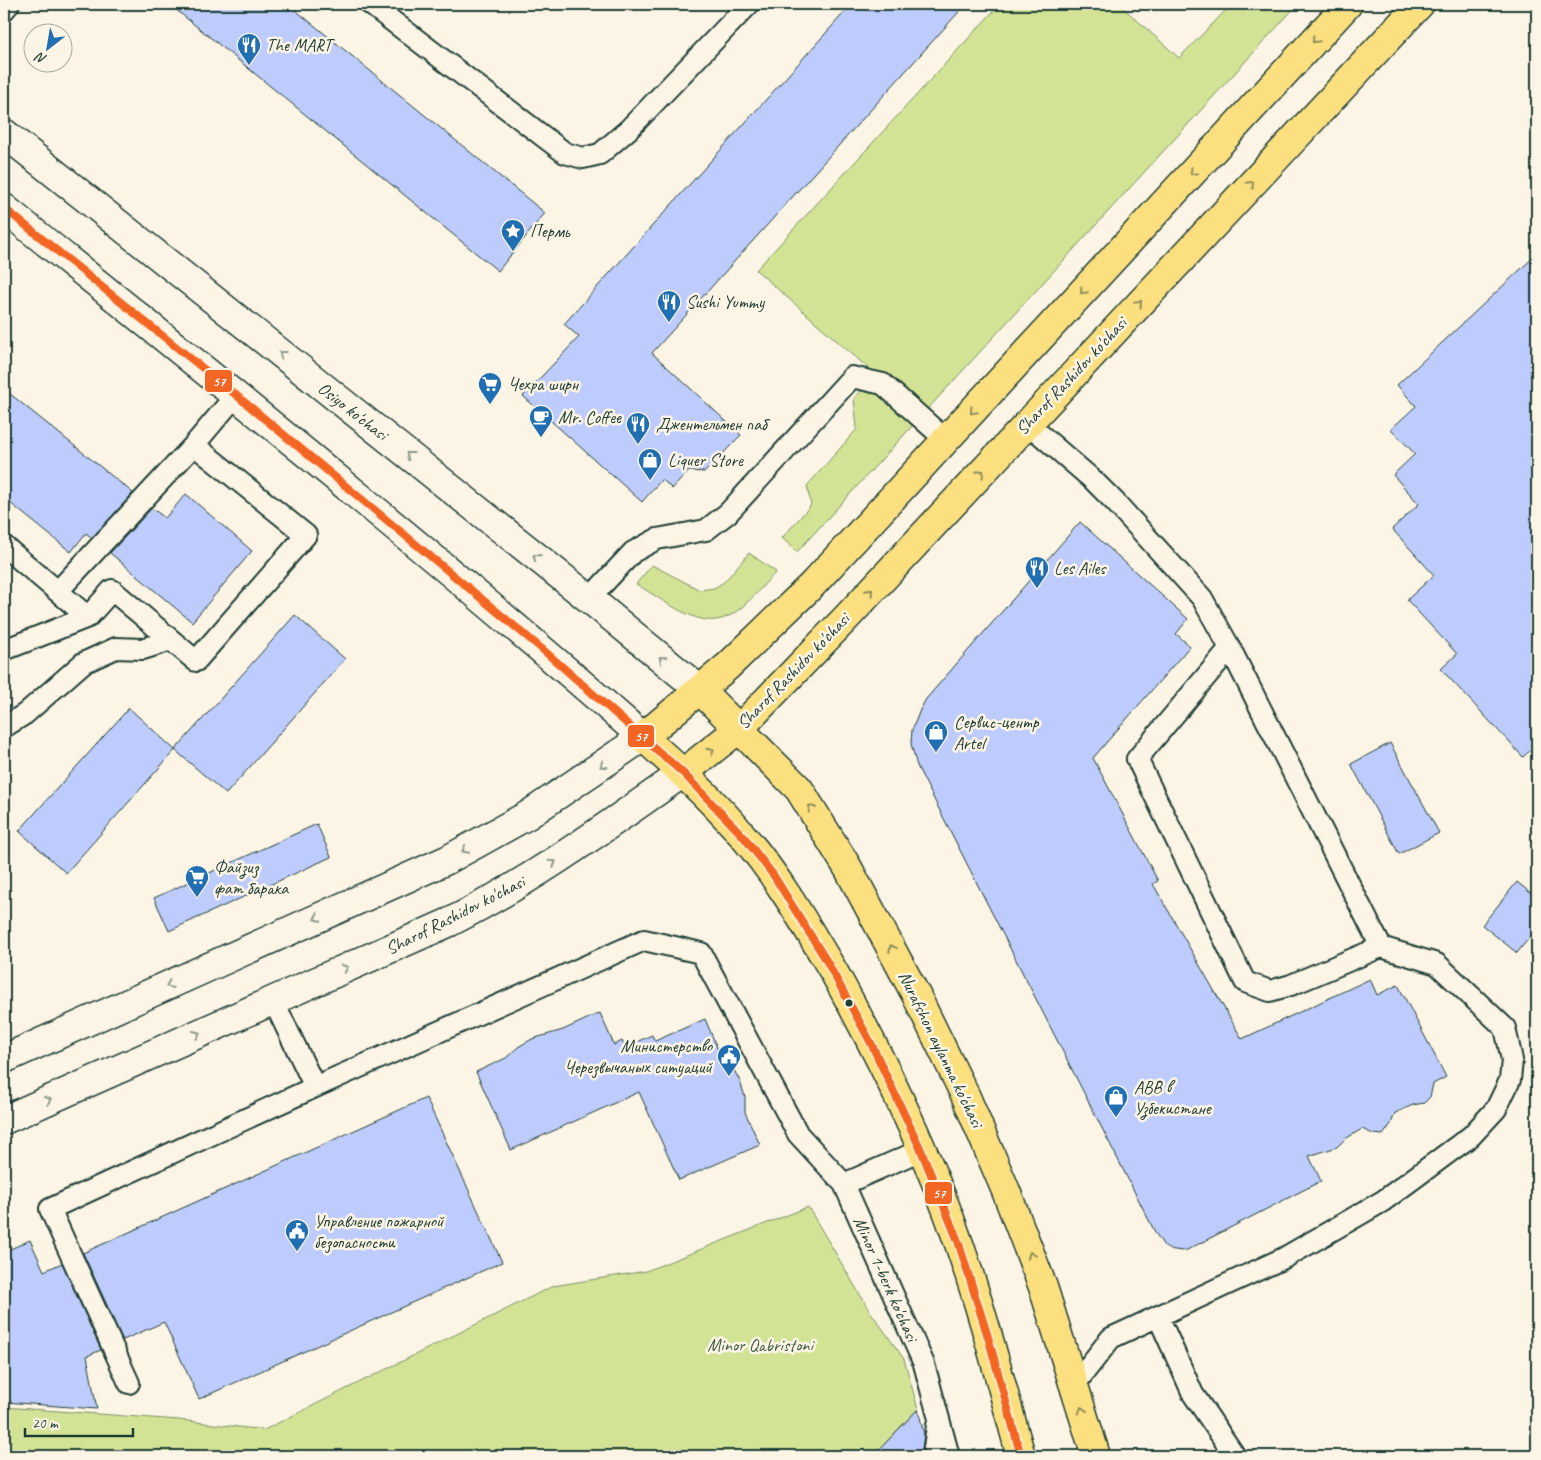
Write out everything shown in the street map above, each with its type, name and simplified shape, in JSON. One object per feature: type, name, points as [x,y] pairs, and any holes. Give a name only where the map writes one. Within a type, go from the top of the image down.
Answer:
[{"type":"main road","points":[[4,1059],[446,860],[528,815],[643,737],[756,640],[812,585],[1348,4]]},
{"type":"main road","name":"Sharof Rashidov ko'chasi","points":[[4,1120],[479,907],[558,860],[683,773],[740,728],[853,610],[1420,4]]},
{"type":"main road","name":"Osiyo ko'chasi","points":[[4,133],[589,599],[700,690]]},
{"type":"main road","points":[[4,208],[236,395],[542,649],[683,773],[743,836],[774,876],[801,917],[850,1002],[921,1150],[940,1193],[963,1257],[988,1337],[1020,1456]]},
{"type":"main road","name":"Nurafshon aylanma ko'chasi","points":[[700,690],[799,789],[848,868],[916,995],[966,1097],[994,1160],[1043,1286],[1096,1456]]},
{"type":"lane","points":[[4,10],[9,4]]},
{"type":"lane","points":[[370,4],[564,153],[583,158],[600,154],[629,129],[749,4]]},
{"type":"lane","points":[[589,599],[633,552],[657,539],[706,530],[728,513],[852,378],[883,384],[946,440]]},
{"type":"lane","points":[[58,591],[194,444],[236,395]]},
{"type":"lane","points":[[1027,423],[1093,480],[1202,598],[1230,648],[1381,947]]},
{"type":"lane","points":[[4,650],[88,617],[112,590],[196,661],[306,535],[194,444]]},
{"type":"lane","points":[[4,546],[88,617]]},
{"type":"lane","points":[[4,726],[25,714],[83,663],[116,648],[144,649],[171,640]]},
{"type":"lane","points":[[1075,1384],[1111,1338],[1284,1258],[1382,1201],[1471,1136],[1496,1109],[1510,1080],[1512,1060],[1504,1028],[1437,964],[1381,947],[1291,985],[1270,991],[1245,982],[1137,759],[1230,648]]},
{"type":"lane","name":"Minor 1-berk ko'chasi","points":[[129,1382],[50,1209],[315,1087],[644,940],[700,953],[798,1134],[844,1184],[924,1364],[949,1456]]},
{"type":"lane","points":[[273,1000],[315,1087]]},
{"type":"lane","points":[[844,1184],[921,1150]]},
{"type":"lane","points":[[1158,1316],[1193,1394],[1235,1456]]},
{"type":"lane","points":[[933,1456],[938,1415]]},
{"type":"green space","points":[[1000,4],[1119,4],[1179,58],[1232,4],[1298,4],[797,552],[782,538],[811,505],[807,486],[857,429],[854,398],[876,375],[756,270]]},
{"type":"green space","points":[[749,553],[776,572],[743,606],[731,615],[719,620],[696,618],[636,584],[652,565],[700,590],[714,588],[724,582]]},
{"type":"green space","name":"Minor Qabristoni","points":[[808,1207],[868,1308],[904,1359],[918,1409],[888,1440],[882,1456],[4,1456],[4,1407],[179,1420],[264,1430],[553,1286],[646,1271]]},
{"type":"building","points":[[169,4],[288,4],[545,213],[498,271]]},
{"type":"building","points":[[852,4],[966,4],[652,353],[741,435],[705,472],[689,471],[672,489],[662,479],[642,502],[523,396],[579,337],[564,324]]},
{"type":"building","points":[[1537,254],[1537,744],[1523,757],[1441,669],[1457,654],[1407,600],[1434,575],[1392,529],[1419,504],[1393,475],[1415,454],[1391,429],[1416,406],[1397,385]]},
{"type":"building","points":[[4,389],[133,493],[92,538],[86,533],[71,552],[4,498]]},
{"type":"building","points":[[186,494],[252,551],[192,622],[110,553],[152,508],[165,518]]},
{"type":"building","points":[[1080,522],[1188,619],[1176,634],[1190,646],[1093,758],[1158,881],[1153,884],[1242,1039],[1370,979],[1377,995],[1398,985],[1446,1077],[1433,1084],[1430,1097],[1424,1103],[1413,1105],[1395,1113],[1391,1124],[1383,1135],[1373,1134],[1362,1129],[1345,1139],[1337,1147],[1309,1156],[1321,1181],[1182,1251],[1168,1249],[1156,1234],[917,766],[911,744],[912,730],[926,699]]},
{"type":"building","points":[[295,615],[345,659],[226,794],[175,750]]},
{"type":"building","points":[[129,708],[175,750],[66,873],[19,831]]},
{"type":"building","points":[[1390,743],[1439,833],[1399,854],[1351,764]]},
{"type":"building","points":[[317,824],[331,857],[169,931],[154,898]]},
{"type":"building","points":[[1517,882],[1537,898],[1537,928],[1517,953],[1482,925]]},
{"type":"building","points":[[600,1013],[614,1045],[622,1041],[625,1047],[652,1035],[655,1041],[705,1019],[719,1052],[731,1065],[740,1081],[745,1097],[745,1112],[760,1145],[679,1180],[639,1092],[511,1150],[476,1072],[506,1058],[518,1047],[532,1039],[563,1030]]},
{"type":"building","points":[[426,1098],[502,1262],[199,1399],[164,1322],[123,1340],[83,1253]]},
{"type":"building","points":[[30,1240],[44,1271],[62,1263],[101,1350],[87,1356],[97,1409],[4,1402],[4,1252]]},
{"type":"building","points":[[918,1409],[924,1434],[921,1456],[873,1456]]},
{"type":"transit line","name":"57","points":[[4,208],[236,395],[542,649],[683,773],[743,836],[774,876],[826,960],[871,1043],[921,1150],[958,1241],[988,1337],[1021,1456]]},
{"type":"place","name":"The MART","points":[[249,66]]},
{"type":"place","name":"Пермь","points":[[513,252]]},
{"type":"place","name":"Sushi Yummy","points":[[669,323]]},
{"type":"place","name":"Чехра ширн","points":[[490,405]]},
{"type":"place","name":"Mr. Coffee","points":[[541,438]]},
{"type":"place","name":"Джентельмен паб","points":[[638,445]]},
{"type":"place","name":"Liquer Store","points":[[650,481]]},
{"type":"place","name":"Les Ailes","points":[[1037,589]]},
{"type":"place","name":"Сервис-центр Artel","points":[[936,753]]},
{"type":"place","name":"Файзиз фат барака","points":[[197,898]]},
{"type":"place","name":"Министерство Черезвычаных ситуаций","points":[[729,1077]]},
{"type":"place","name":"ABB в Узбекистане","points":[[1116,1118]]},
{"type":"place","name":"Управление пожарной безопасности","points":[[297,1252]]}]
